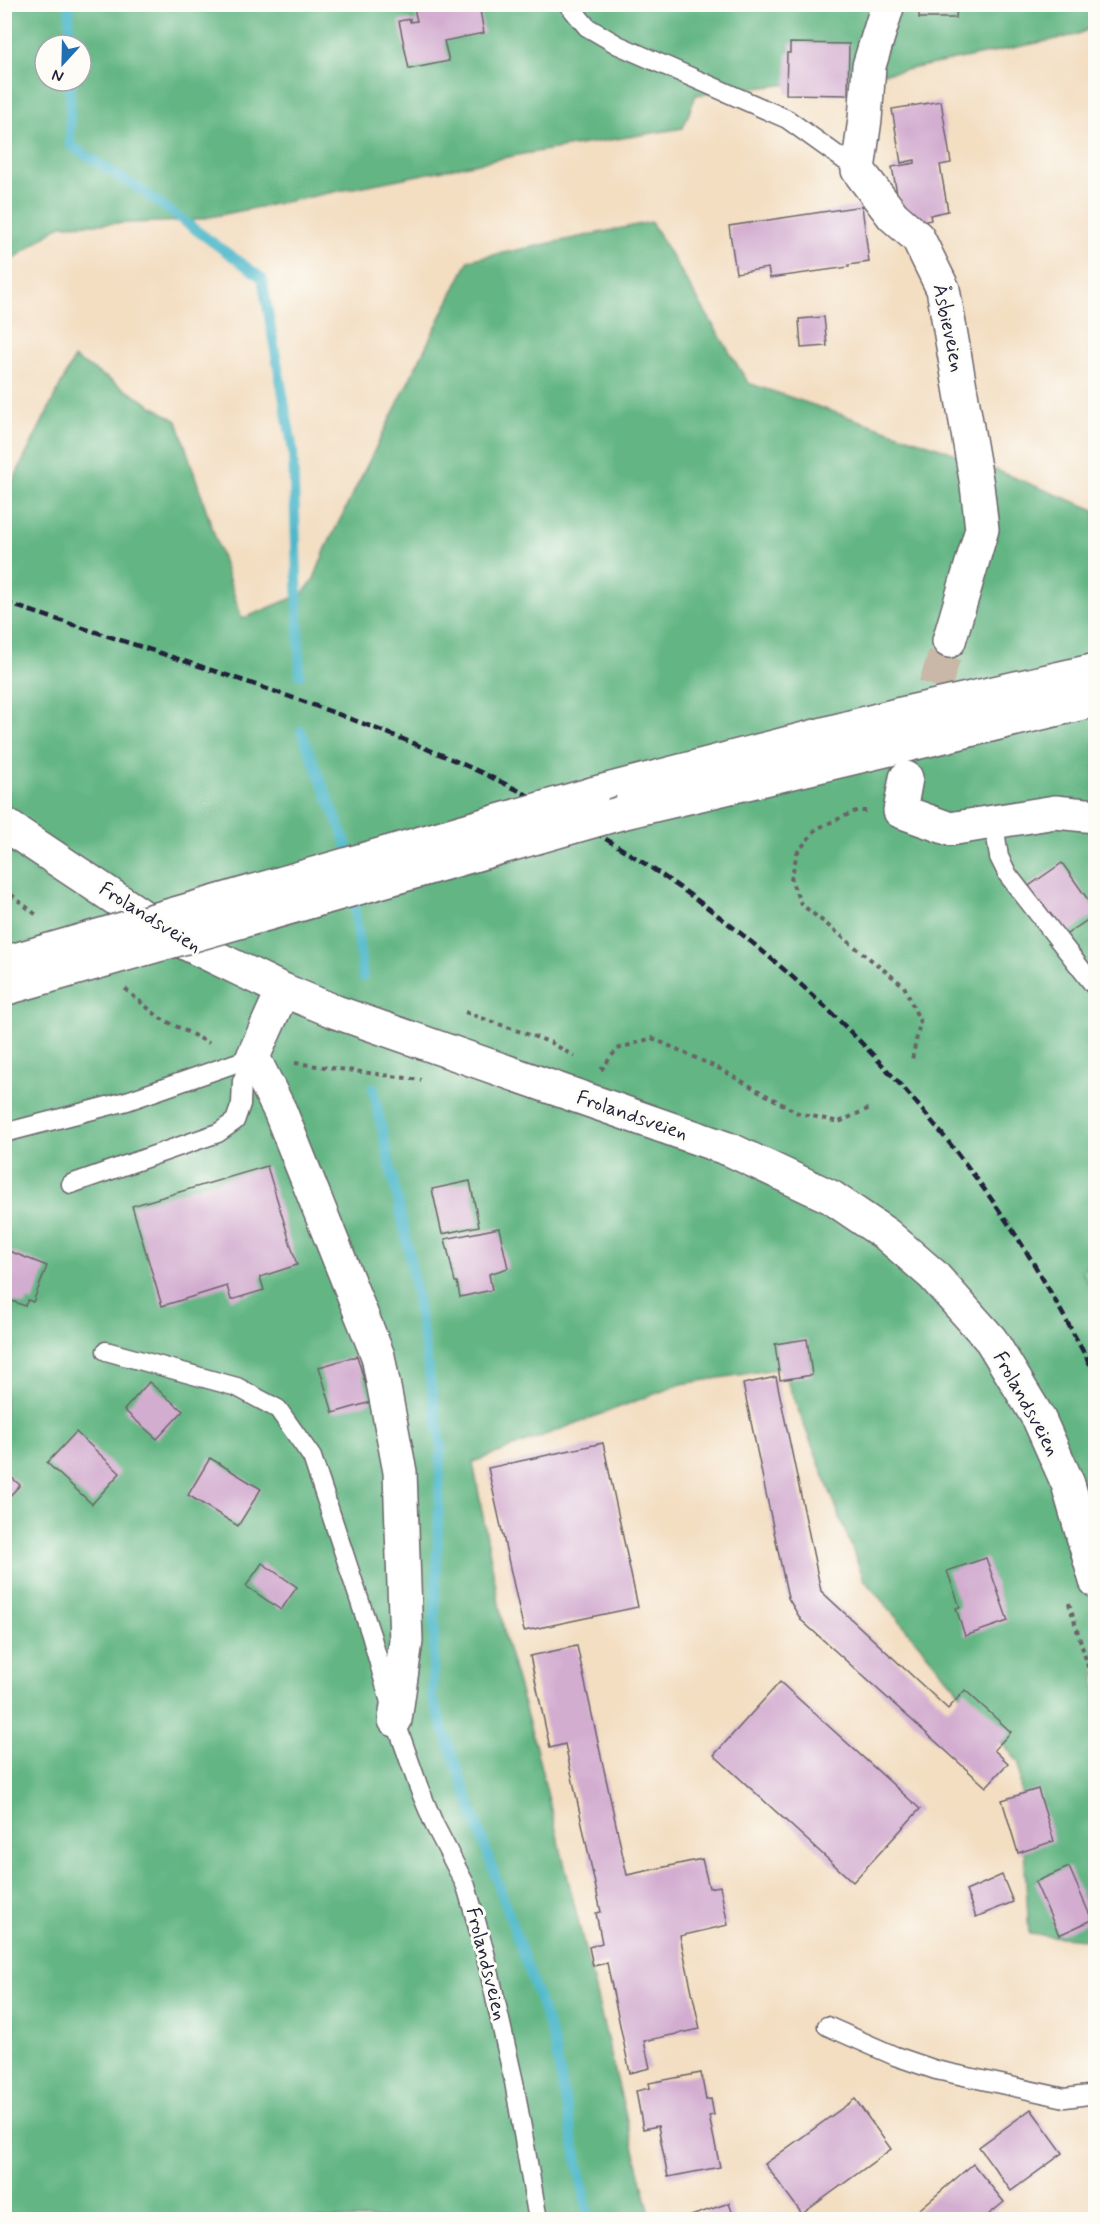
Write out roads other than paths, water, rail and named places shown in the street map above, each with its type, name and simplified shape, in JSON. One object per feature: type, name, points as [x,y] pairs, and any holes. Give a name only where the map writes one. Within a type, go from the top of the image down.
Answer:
[{"type":"main road","points":[[858,170],[869,66],[888,4]]},
{"type":"main road","name":"Åsbieveien","points":[[858,170],[893,216],[918,238],[943,289],[977,485],[982,529],[949,641]]},
{"type":"main road","points":[[4,963],[592,794],[901,714],[1095,670]]},
{"type":"main road","points":[[4,989],[621,813],[1095,700]]},
{"type":"main road","points":[[906,778],[900,811],[950,829],[1055,812],[1095,816]]},
{"type":"main road","name":"Frolandsveien","points":[[4,824],[176,938],[283,990],[336,1012],[731,1150],[831,1197],[887,1235],[933,1275],[991,1341],[1039,1419],[1068,1484],[1081,1588]]},
{"type":"main road","points":[[283,990],[253,1057],[280,1111],[378,1356],[400,1472],[406,1641],[395,1720]]},
{"type":"lane","points":[[567,4],[587,27],[618,45],[787,119],[858,170]]},
{"type":"lane","points":[[994,823],[999,857],[1008,875],[1095,988]]},
{"type":"lane","points":[[4,1133],[127,1101],[253,1057]]},
{"type":"lane","points":[[71,1184],[218,1133],[235,1120],[242,1104],[242,1081],[253,1057]]},
{"type":"lane","name":"Frolandsveien","points":[[106,1351],[237,1387],[278,1410],[312,1457],[372,1635],[395,1720],[418,1788],[443,1844],[466,1886],[485,1953],[514,2082],[538,2220]]},
{"type":"lane","points":[[827,2026],[895,2056],[936,2070],[1065,2098],[1095,2094]]},
{"type":"waterway","points":[[69,4],[70,33]]},
{"type":"waterway","points":[[70,93],[70,145],[141,190],[262,278],[293,451],[300,675]]},
{"type":"waterway","points":[[301,731],[347,845],[349,861]]},
{"type":"waterway","points":[[353,894],[363,977]]},
{"type":"waterway","points":[[373,1088],[408,1247],[441,1444],[432,1697],[553,2039],[589,2220]]},
{"type":"tunnel","points":[[920,733],[949,641]]},
{"type":"railway","points":[[4,602],[285,695],[451,759],[533,798],[611,842],[686,892],[758,947],[825,1007],[889,1072],[947,1141],[1001,1213],[1051,1293],[1096,1375]]}]
